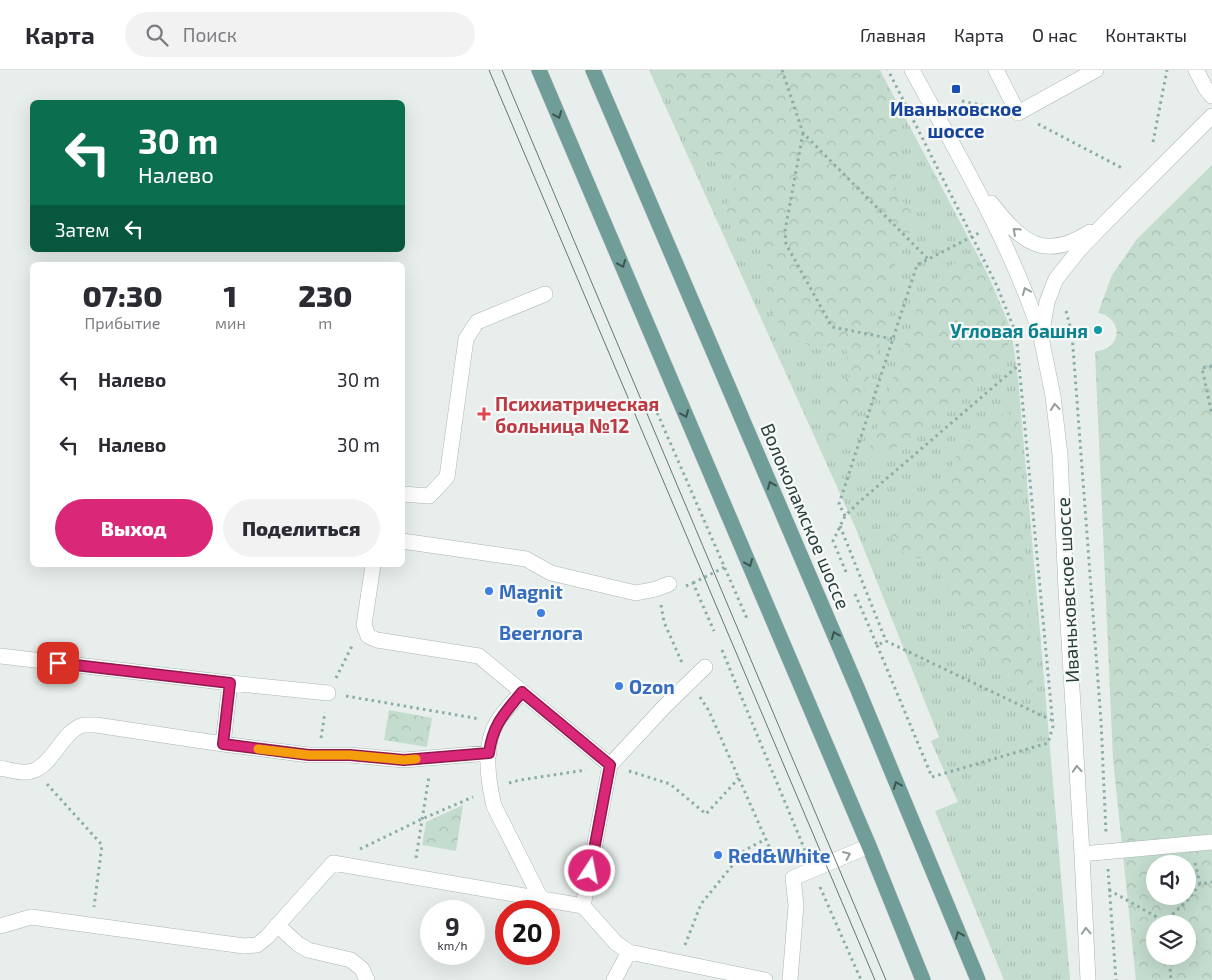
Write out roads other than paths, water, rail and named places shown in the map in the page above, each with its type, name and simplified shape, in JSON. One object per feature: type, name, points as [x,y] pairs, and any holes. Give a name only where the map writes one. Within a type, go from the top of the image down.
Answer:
[{"type":"main road","points":[[539,70],[869,846],[923,980]]},
{"type":"main road","name":"Волоколамское шоссе","points":[[592,70],[858,690],[978,980]]},
{"type":"street","points":[[912,70],[996,226],[1029,298],[1041,337]]},
{"type":"street","points":[[996,70],[1018,113],[1096,70]]},
{"type":"street","points":[[1196,70],[1212,96]]},
{"type":"street","name":"Иваньковское шоссе","points":[[1088,980],[1060,455],[1053,396],[1041,337],[1047,302],[1056,279],[1079,250],[1212,116]]},
{"type":"street","name":"Иваньковское шоссе","points":[[964,168],[1006,221],[1018,234],[1033,243],[1044,247],[1063,245],[1078,239],[1106,222]]},
{"type":"street","points":[[405,494],[428,496],[447,477],[466,339],[471,330],[477,322],[545,294]]},
{"type":"street","points":[[405,541],[526,559],[551,573],[636,593],[669,584]]},
{"type":"street","points":[[372,567],[364,625],[368,636],[377,640],[479,656],[610,765]]},
{"type":"street","points":[[0,656],[328,693]]},
{"type":"street","points":[[583,906],[610,765],[705,667]]},
{"type":"street","points":[[223,744],[230,683]]},
{"type":"street","points":[[522,692],[497,722],[491,738],[489,753],[490,790],[494,806],[541,899]]},
{"type":"street","points":[[0,768],[23,772],[36,770],[46,762],[71,732],[82,725],[96,725],[309,755],[350,755],[404,760],[489,753]]},
{"type":"street","points":[[1082,854],[1212,842]]},
{"type":"street","points":[[790,980],[793,964],[796,905],[793,878],[869,846]]},
{"type":"street","points":[[0,926],[31,917],[244,946],[257,945],[277,926],[333,862],[583,906],[616,943],[629,952],[765,980]]},
{"type":"street","points":[[277,926],[308,950],[351,960],[362,968],[366,980]]},
{"type":"street","points":[[614,980],[629,952]]},
{"type":"tram line","points":[[489,70],[875,980]]},
{"type":"tram line","points":[[502,70],[886,980]]},
{"type":"place","name":"Иваньковское шоссе","points":[[956,89]]},
{"type":"place","name":"Угловая башня","points":[[1098,330]]},
{"type":"place","name":"Психиатрическая больница №12","points":[[484,414]]},
{"type":"place","name":"Magnit","points":[[489,591]]},
{"type":"place","name":"Beerлога","points":[[541,613]]},
{"type":"place","name":"Ozon","points":[[619,686]]},
{"type":"place","name":"Red&White","points":[[718,855]]}]
